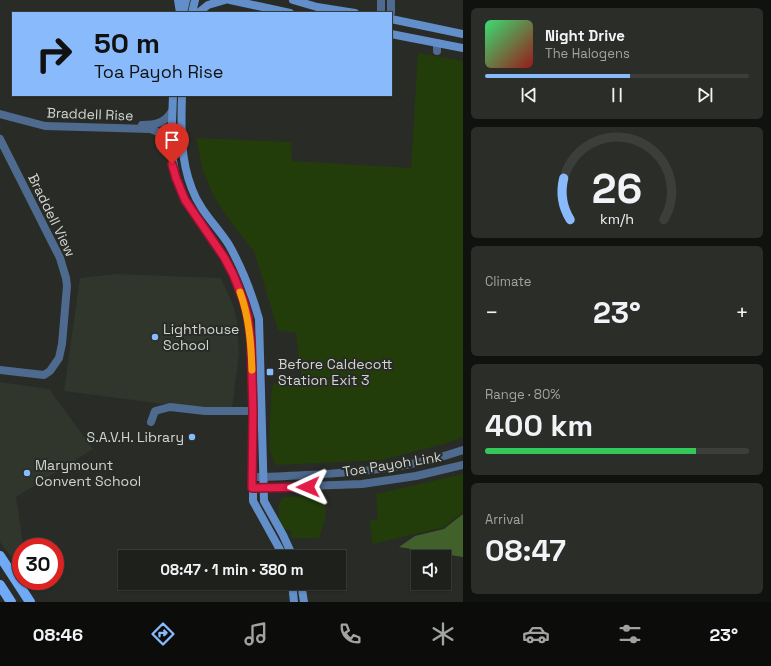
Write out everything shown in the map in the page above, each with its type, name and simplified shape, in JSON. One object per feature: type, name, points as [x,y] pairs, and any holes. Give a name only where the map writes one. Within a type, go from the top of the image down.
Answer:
[{"type":"main road","points":[[178,0],[181,12]]},
{"type":"main road","points":[[181,12],[186,0]]},
{"type":"main road","points":[[192,12],[195,0]]},
{"type":"main road","points":[[199,12],[208,5],[225,0]]},
{"type":"main road","points":[[230,0],[285,12]]},
{"type":"main road","points":[[292,0],[317,7],[349,12]]},
{"type":"main road","points":[[392,19],[463,34]]},
{"type":"main road","points":[[392,34],[437,47],[463,48]]},
{"type":"main road","points":[[173,96],[171,150],[176,178],[185,200],[224,257],[233,274],[243,299],[248,317],[251,342],[253,411],[253,501],[280,550]]},
{"type":"main road","points":[[182,96],[182,152],[185,169],[192,190],[201,208],[228,245],[253,297],[259,319],[264,501],[290,550]]},
{"type":"main road","points":[[252,435],[258,436],[262,434]]},
{"type":"main road","points":[[0,556],[30,602]]},
{"type":"main road","points":[[0,585],[11,602]]},
{"type":"main road","points":[[293,590],[294,602]]},
{"type":"main road","points":[[302,590],[304,602]]},
{"type":"street","points":[[381,12],[382,0]]},
{"type":"street","points":[[391,0],[391,12]]},
{"type":"street","name":"Braddell Rise","points":[[0,108],[45,126],[150,129],[159,132],[164,136],[171,150]]},
{"type":"street","name":"Braddell Rise","points":[[0,114],[34,122],[150,125],[164,121],[172,111]]},
{"type":"street","name":"Braddell View","points":[[0,139],[60,258],[67,286],[62,344],[59,358],[50,371],[44,375],[0,370]]},
{"type":"street","points":[[150,422],[155,411],[170,407],[205,411],[253,411]]},
{"type":"street","name":"Toa Payoh Link","points":[[252,477],[344,473],[388,469],[438,459],[463,450]]},
{"type":"street","name":"Toa Payoh Link","points":[[252,488],[362,484],[416,476],[463,465]]},
{"type":"shaded area","name":"Lighthouse School","points":[[116,274],[221,278],[232,303],[237,320],[239,354],[232,408],[171,405],[64,391],[80,278]]},
{"type":"shaded area","name":"Marymount Convent School","points":[[0,382],[49,389],[93,449],[16,497],[22,538],[12,538],[12,558],[0,542]]},
{"type":"green space","points":[[418,53],[463,61],[463,437],[447,443],[382,460],[276,465],[269,450],[273,383],[302,383],[296,333],[278,330],[254,251],[233,225],[214,197],[203,171],[196,138],[291,142],[292,161],[411,168]]},
{"type":"green space","points":[[463,474],[463,512],[444,527],[372,544],[370,520],[378,519],[376,494]]},
{"type":"green space","points":[[325,496],[325,520],[319,538],[291,538],[291,530],[279,530],[279,504],[283,497]]},
{"type":"green space","points":[[463,514],[463,557],[451,555],[451,550],[418,550],[399,547],[415,536],[444,529]]},
{"type":"slow traffic","points":[[240,292],[248,317],[252,370]]},
{"type":"place","name":"Lighthouse School","points":[[155,337]]},
{"type":"place","name":"Before Caldecott Station Exit 3","points":[[270,372]]},
{"type":"place","name":"S.A.V.H. Library","points":[[192,437]]},
{"type":"place","name":"Marymount Convent School","points":[[27,473]]},
{"type":"route","points":[[172,164],[185,200],[224,257],[233,274],[239,287],[248,317],[251,342],[253,411],[252,488],[308,487]]}]
